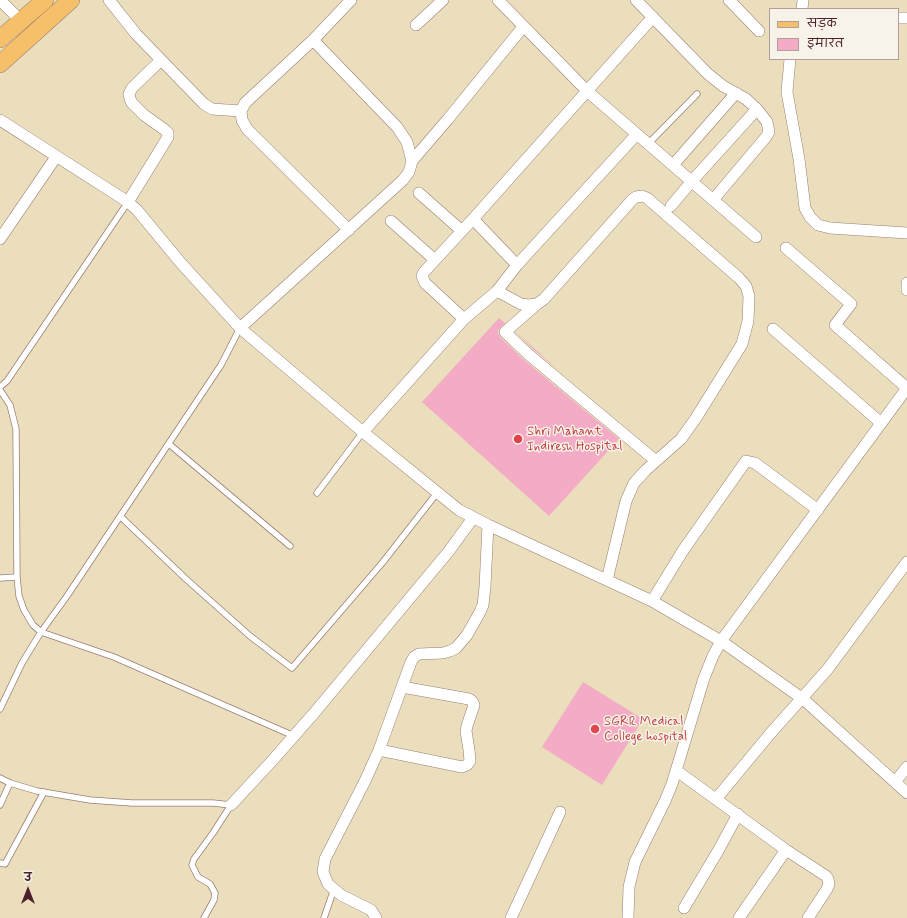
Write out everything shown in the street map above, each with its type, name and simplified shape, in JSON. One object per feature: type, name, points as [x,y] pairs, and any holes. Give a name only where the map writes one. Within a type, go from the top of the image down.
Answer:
[{"type":"main road","points":[[0,39],[45,0]]},
{"type":"main road","points":[[0,64],[71,0]]},
{"type":"street","points":[[0,0],[21,21]]},
{"type":"street","points":[[109,0],[136,34],[204,104],[212,109],[241,111]]},
{"type":"street","points":[[349,230],[247,129],[242,120],[241,111],[245,103],[313,40],[351,0]]},
{"type":"street","points":[[416,26],[443,0]]},
{"type":"street","points":[[498,0],[587,91],[756,237]]},
{"type":"street","points":[[636,0],[708,74],[746,99],[756,108],[769,127],[769,132],[766,138],[713,200]]},
{"type":"street","points":[[729,0],[759,31]]},
{"type":"street","points":[[464,319],[425,282],[422,276],[424,272],[653,17]]},
{"type":"street","points":[[240,328],[403,180],[409,172],[412,161],[523,27]]},
{"type":"street","points":[[313,40],[397,127],[407,142],[412,161]]},
{"type":"street","points":[[128,202],[168,137],[166,130],[144,115],[132,103],[129,94],[132,88],[161,60]]},
{"type":"street","points":[[790,60],[787,92],[799,159],[805,208],[810,218],[818,225],[830,228],[907,233]]},
{"type":"street","points":[[673,165],[736,93]]},
{"type":"street","points":[[671,206],[756,108]]},
{"type":"street","points":[[0,120],[128,202],[137,210],[180,262],[240,328],[363,432],[459,510],[473,518],[650,600],[721,640],[803,698],[907,793]]},
{"type":"street","points":[[363,432],[464,319],[497,291],[517,265],[637,134]]},
{"type":"street","points":[[0,239],[56,157]]},
{"type":"street","points":[[419,193],[462,231]]},
{"type":"street","points":[[606,580],[629,492],[634,483],[656,461],[672,448],[688,429],[742,344],[748,320],[749,296],[746,286],[739,278],[647,198],[642,196],[636,197],[632,200],[544,299],[505,332],[528,354],[656,461]]},
{"type":"street","points":[[473,219],[517,265]]},
{"type":"street","points":[[391,221],[435,260]]},
{"type":"street","points":[[628,918],[629,887],[635,862],[665,801],[676,771],[704,678],[721,640],[907,388],[835,325],[851,304],[786,248]]},
{"type":"street","points":[[907,283],[907,289]]},
{"type":"street","points":[[497,291],[521,304],[537,304]]},
{"type":"street","points":[[773,329],[881,423]]},
{"type":"street","points":[[650,600],[746,461],[755,463],[818,510]]},
{"type":"street","points":[[231,805],[294,736],[410,599],[449,551],[473,518]]},
{"type":"street","points":[[376,918],[371,910],[341,894],[328,884],[323,872],[325,859],[365,781],[379,750],[414,657],[419,654],[443,653],[456,648],[480,612],[483,605],[485,587],[488,525]]},
{"type":"street","points":[[716,799],[769,735],[827,670],[907,562]]},
{"type":"street","points":[[379,750],[462,767],[467,765],[470,761],[470,750],[466,731],[474,705],[472,701],[402,687]]},
{"type":"street","points":[[895,782],[907,767]]},
{"type":"street","points":[[676,771],[828,879],[829,884],[827,889],[808,918]]},
{"type":"street","points":[[511,918],[560,812]]},
{"type":"street","points":[[684,908],[738,814]]},
{"type":"street","points":[[739,918],[786,850]]},
{"type":"lane","points":[[648,143],[697,94]]},
{"type":"lane","points":[[0,387],[7,381],[128,202]]},
{"type":"lane","points":[[0,709],[22,663],[41,632],[68,596],[222,365],[240,328]]},
{"type":"lane","points":[[0,390],[10,405],[16,429],[17,577],[19,596],[28,620],[41,632],[114,658],[294,736]]},
{"type":"lane","points":[[317,493],[363,432]]},
{"type":"lane","points":[[170,444],[290,546]]},
{"type":"lane","points":[[121,517],[186,579],[250,636],[292,668],[383,562],[437,493]]},
{"type":"lane","points":[[0,578],[17,577]]},
{"type":"lane","points":[[0,778],[10,783],[44,792],[90,800],[132,803],[213,802],[231,805],[192,864],[198,877],[210,884],[215,893],[214,900],[204,918]]},
{"type":"lane","points":[[0,805],[10,783]]},
{"type":"lane","points":[[0,863],[5,864],[44,792]]},
{"type":"lane","points":[[324,918],[334,889]]},
{"type":"building","points":[[499,318],[505,323],[498,330],[500,337],[523,359],[619,439],[549,516],[422,402]]},
{"type":"building","points":[[516,332],[556,368],[533,349]]},
{"type":"building","points":[[583,682],[643,719],[602,785],[542,747]]},
{"type":"place","name":"Shri Mahant Indiresh Hospital","points":[[518,439]]},
{"type":"place","name":"SGRR Medical College hospital","points":[[595,729]]}]
